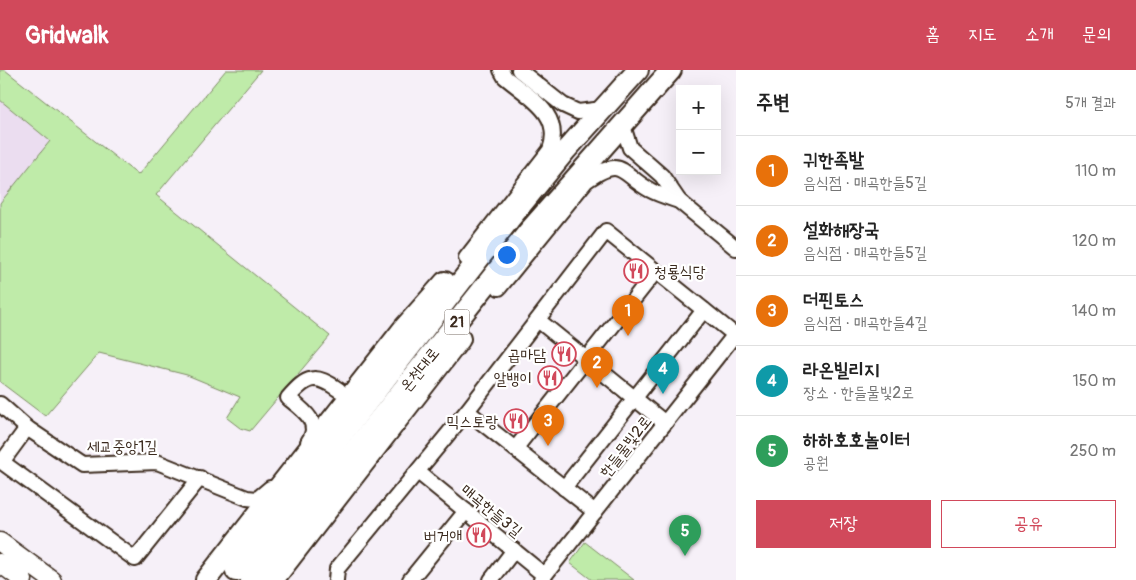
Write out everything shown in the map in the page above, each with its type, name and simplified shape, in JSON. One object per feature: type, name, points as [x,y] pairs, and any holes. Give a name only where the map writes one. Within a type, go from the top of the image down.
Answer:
[{"type":"highway","name":"온천대로","points":[[234,572],[509,220],[566,150],[638,70]]},
{"type":"highway","name":"온천대로","points":[[234,572],[671,70]]},
{"type":"highway","points":[[206,580],[234,572],[346,395],[466,258],[509,220]]},
{"type":"highway","points":[[273,580],[499,288],[529,231]]},
{"type":"main road","points":[[0,542],[52,580]]},
{"type":"main road","points":[[0,563],[23,580]]},
{"type":"street","points":[[466,258],[550,150],[555,138],[554,124],[546,112],[505,76],[501,70]]},
{"type":"street","points":[[519,70],[564,105],[578,112],[603,109]]},
{"type":"street","points":[[628,120],[624,129],[630,148],[662,176],[679,202]]},
{"type":"street","points":[[499,288],[586,181],[599,171],[614,168],[626,171],[649,190],[679,202],[736,248]]},
{"type":"street","points":[[336,580],[337,569],[467,411],[606,231],[735,334]]},
{"type":"street","points":[[515,449],[656,272]]},
{"type":"street","points":[[564,488],[704,310]]},
{"type":"street","points":[[538,320],[665,423]]},
{"type":"street","name":"한들물빛2로","points":[[542,578],[735,334]]},
{"type":"street","name":"세교중앙1길","points":[[0,404],[27,428],[82,465],[157,462],[247,498],[257,499],[264,495],[311,439],[314,428],[311,418],[288,398],[302,381],[324,379],[346,395]]},
{"type":"street","points":[[467,411],[594,512]]},
{"type":"street","points":[[27,428],[2,462],[135,559],[200,478]]},
{"type":"street","name":"매곡한들3길","points":[[418,472],[514,550],[542,578]]},
{"type":"street","points":[[410,580],[466,511]]},
{"type":"street","points":[[491,580],[514,550]]},
{"type":"shaded area","points":[[0,100],[51,141],[0,203]]},
{"type":"green space","points":[[0,70],[5,70],[138,175],[226,70],[261,70],[156,195],[330,336],[250,431],[240,428],[227,418],[240,397],[187,375],[99,353],[45,416],[0,382],[0,203],[50,141],[0,100]]},
{"type":"green space","points":[[585,542],[634,580],[592,580],[570,563]]},
{"type":"place","name":"청룡식당","points":[[636,271]]},
{"type":"place","name":"귀한족발","points":[[628,336]]},
{"type":"place","name":"곱마담","points":[[564,354]]},
{"type":"place","name":"알뱅이","points":[[550,378]]},
{"type":"place","name":"설화해장국","points":[[597,388]]},
{"type":"place","name":"라온빌리지","points":[[663,394]]},
{"type":"place","name":"믹스토랑","points":[[516,421]]},
{"type":"place","name":"더핀토스","points":[[548,446]]},
{"type":"place","name":"버거애","points":[[479,535]]},
{"type":"place","name":"하하호호놀이터","points":[[685,556]]}]
